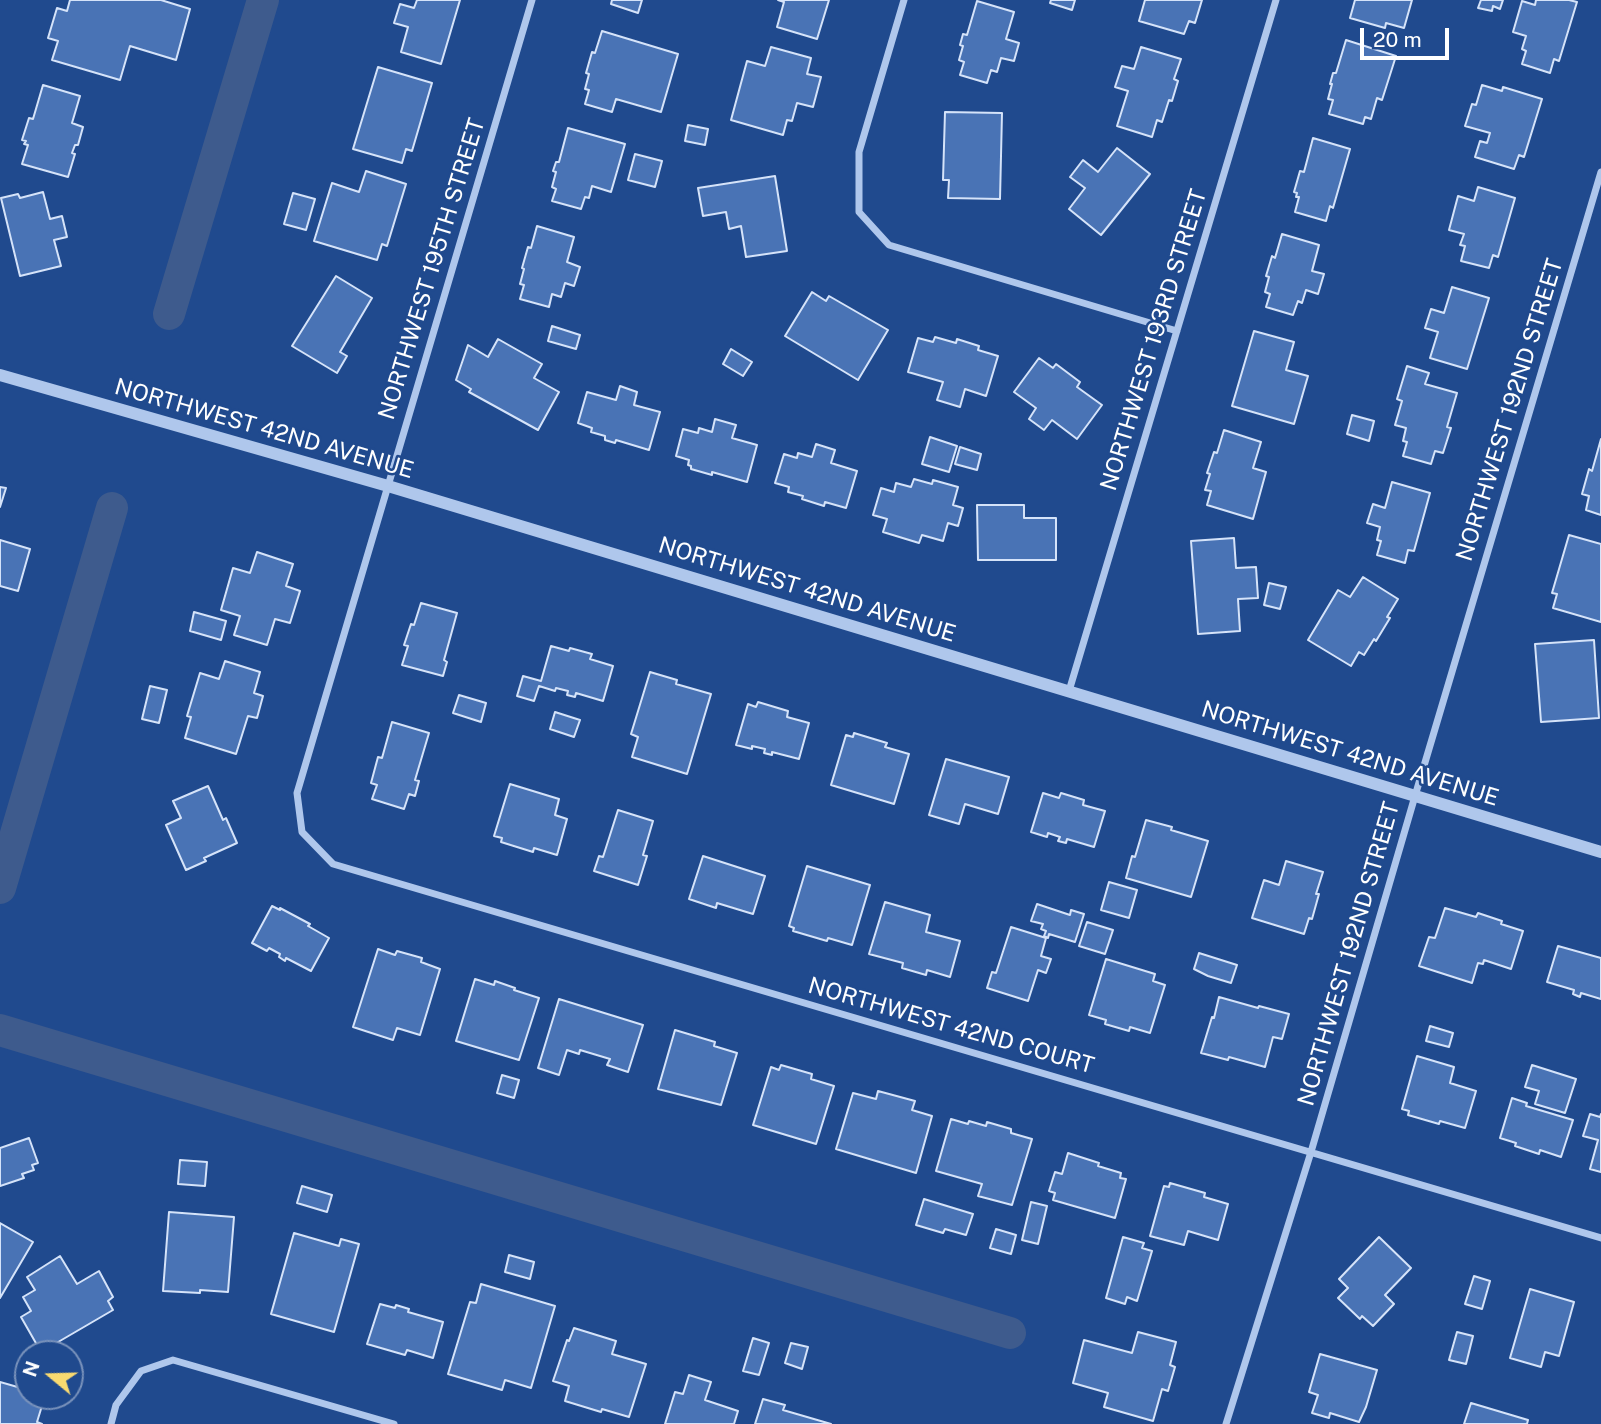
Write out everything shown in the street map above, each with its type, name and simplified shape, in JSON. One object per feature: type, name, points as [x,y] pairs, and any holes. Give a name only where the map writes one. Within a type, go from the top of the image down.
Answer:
[{"type":"street","name":"NORTHWEST 195TH STREET","points":[[302,832],[297,793],[533,0]]},
{"type":"street","points":[[904,0],[859,152],[859,212],[889,245],[1177,331]]},
{"type":"street","name":"NORTHWEST 193RD STREET","points":[[1069,691],[1276,0]]},
{"type":"street","name":"NORTHWEST 192ND STREET","points":[[1226,1424],[1311,1152],[1601,172]]},
{"type":"street","name":"NORTHWEST 42ND AVENUE","points":[[0,376],[388,486],[1601,852]]},
{"type":"street","name":"NORTHWEST 42ND COURT","points":[[302,832],[333,864],[1601,1238]]},
{"type":"street","points":[[111,1424],[116,1405],[141,1371],[173,1360],[394,1424]]},
{"type":"building","points":[[70,0],[161,0],[190,9],[176,60],[130,46],[120,80],[52,60],[58,41],[48,38],[57,8],[67,11]]},
{"type":"building","points":[[417,0],[460,0],[441,64],[401,52],[408,27],[394,23],[400,4],[414,8]]},
{"type":"building","points":[[612,0],[642,0],[638,13],[611,4]]},
{"type":"building","points":[[778,0],[829,0],[817,39],[777,27],[784,2]]},
{"type":"building","points":[[1051,0],[1075,0],[1072,10],[1050,3]]},
{"type":"building","points":[[1145,0],[1202,0],[1195,23],[1189,21],[1184,34],[1139,21]]},
{"type":"building","points":[[1355,0],[1412,0],[1404,28],[1386,23],[1385,28],[1350,18]]},
{"type":"building","points":[[1481,0],[1503,0],[1500,9],[1493,6],[1492,11],[1478,8]]},
{"type":"building","points":[[1536,0],[1577,2],[1559,61],[1554,59],[1550,73],[1522,64],[1526,51],[1522,49],[1526,36],[1513,32],[1522,1],[1535,5]]},
{"type":"building","points":[[977,1],[1014,12],[1006,39],[1019,43],[1014,61],[1001,58],[997,72],[991,70],[987,83],[960,75],[964,62],[959,60],[963,46],[960,45],[963,34],[967,35]]},
{"type":"building","points":[[602,31],[678,54],[661,112],[616,99],[612,112],[585,104],[589,90],[585,89],[589,74],[586,73]]},
{"type":"building","points":[[1346,40],[1396,56],[1382,100],[1377,98],[1371,119],[1365,117],[1363,124],[1329,114],[1333,100],[1328,99],[1330,84]]},
{"type":"building","points":[[771,47],[811,58],[807,74],[821,77],[813,107],[797,103],[792,121],[787,120],[783,135],[731,120],[747,61],[765,66]]},
{"type":"building","points":[[1141,47],[1181,59],[1174,79],[1178,81],[1172,101],[1169,100],[1162,122],[1157,120],[1152,137],[1117,126],[1128,91],[1115,87],[1122,66],[1134,69]]},
{"type":"building","points":[[378,67],[432,83],[412,151],[406,149],[402,163],[353,149]]},
{"type":"building","points":[[43,85],[80,96],[72,123],[83,127],[78,145],[75,145],[72,153],[75,154],[68,177],[22,164],[28,145],[22,140],[29,118],[33,119]]},
{"type":"building","points":[[1482,85],[1502,91],[1503,87],[1542,99],[1524,157],[1519,155],[1514,169],[1475,157],[1480,141],[1487,143],[1490,133],[1465,126],[1472,104],[1476,105]]},
{"type":"building","points":[[945,112],[1002,113],[1000,199],[948,198],[949,180],[943,180]]},
{"type":"building","points":[[688,125],[708,129],[705,145],[685,141]]},
{"type":"building","points":[[568,128],[625,144],[611,192],[592,186],[589,198],[585,197],[581,209],[552,201],[556,189],[552,187],[556,172],[553,171],[556,162],[559,162]]},
{"type":"building","points":[[1313,138],[1350,149],[1333,208],[1330,206],[1326,221],[1295,212],[1299,197],[1296,197],[1297,193],[1294,192],[1300,171],[1304,172]]},
{"type":"building","points":[[1117,148],[1150,174],[1101,235],[1069,209],[1085,188],[1070,177],[1083,160],[1098,172]]},
{"type":"building","points":[[635,154],[662,161],[655,187],[628,180]]},
{"type":"building","points":[[366,171],[406,184],[387,246],[382,244],[377,260],[314,241],[332,183],[359,192]]},
{"type":"building","points":[[775,176],[787,251],[746,257],[741,226],[729,229],[726,212],[703,216],[698,188]]},
{"type":"building","points":[[1478,187],[1515,198],[1498,257],[1493,255],[1489,268],[1461,261],[1465,246],[1460,245],[1464,234],[1449,230],[1458,196],[1474,201]]},
{"type":"building","points":[[43,192],[50,219],[62,216],[67,237],[54,240],[61,266],[20,276],[1,198],[18,194],[20,198]]},
{"type":"building","points":[[293,193],[315,199],[306,230],[284,224]]},
{"type":"building","points":[[537,226],[574,237],[567,262],[580,267],[574,286],[565,283],[561,297],[552,294],[549,307],[520,299],[524,285],[520,284],[524,269],[522,268]]},
{"type":"building","points":[[1282,234],[1319,245],[1312,271],[1324,274],[1318,294],[1306,290],[1302,303],[1298,301],[1293,315],[1266,307],[1270,294],[1265,292],[1269,277],[1266,276]]},
{"type":"building","points":[[336,276],[372,298],[340,352],[347,356],[337,373],[292,346]]},
{"type":"building","points":[[1452,287],[1489,298],[1467,369],[1430,358],[1438,332],[1425,328],[1431,309],[1444,313]]},
{"type":"building","points":[[812,292],[826,301],[829,296],[888,330],[858,380],[785,336]]},
{"type":"building","points":[[552,326],[580,335],[576,349],[548,341]]},
{"type":"building","points":[[1254,331],[1294,342],[1286,370],[1308,376],[1294,424],[1232,406]]},
{"type":"building","points":[[935,337],[956,343],[957,339],[979,346],[978,350],[998,356],[986,396],[965,389],[960,407],[937,400],[943,382],[908,372],[918,338],[933,342]]},
{"type":"building","points":[[498,339],[542,364],[534,378],[559,392],[538,430],[469,392],[471,389],[456,380],[468,345],[488,357]]},
{"type":"building","points":[[731,349],[752,362],[743,376],[723,364]]},
{"type":"building","points":[[1039,358],[1053,368],[1056,364],[1080,382],[1077,387],[1102,405],[1077,439],[1052,420],[1044,430],[1029,419],[1036,408],[1014,392]]},
{"type":"building","points":[[1407,366],[1429,373],[1425,384],[1457,393],[1447,427],[1451,428],[1443,453],[1435,451],[1431,464],[1403,456],[1407,442],[1403,441],[1406,428],[1395,425],[1402,401],[1397,399]]},
{"type":"building","points":[[620,386],[637,392],[634,405],[660,412],[649,450],[616,440],[615,443],[605,440],[605,436],[591,432],[592,428],[578,423],[587,392],[616,400]]},
{"type":"building","points":[[1352,415],[1374,421],[1369,441],[1347,434]]},
{"type":"building","points":[[715,419],[736,425],[732,438],[757,445],[747,482],[691,469],[689,460],[676,456],[683,429],[698,433],[699,428],[712,432]]},
{"type":"building","points":[[1224,430],[1261,442],[1253,468],[1266,472],[1253,519],[1207,505],[1211,491],[1205,490],[1210,474],[1207,473]]},
{"type":"building","points":[[930,437],[957,446],[949,472],[922,464]]},
{"type":"building","points":[[1601,439],[1601,515],[1586,510],[1589,496],[1582,494]]},
{"type":"building","points":[[816,444],[835,450],[831,463],[857,471],[846,508],[825,502],[824,506],[802,499],[803,496],[788,492],[789,487],[775,483],[784,454],[797,458],[798,453],[812,457]]},
{"type":"building","points":[[960,447],[981,454],[977,470],[955,464]]},
{"type":"building","points":[[914,479],[932,484],[933,480],[958,487],[953,505],[963,508],[958,526],[948,523],[943,541],[922,535],[919,543],[883,532],[887,519],[873,515],[881,488],[894,492],[896,483],[911,487]]},
{"type":"building","points":[[1392,482],[1430,493],[1414,551],[1408,550],[1405,563],[1377,555],[1381,541],[1377,540],[1380,527],[1367,523],[1373,504],[1385,508]]},
{"type":"building","points":[[0,487],[6,488],[0,507]]},
{"type":"building","points":[[977,505],[1024,505],[1024,518],[1056,518],[1056,560],[978,560]]},
{"type":"building","points":[[1569,535],[1601,544],[1601,622],[1553,608],[1557,594],[1552,593]]},
{"type":"building","points":[[1234,538],[1236,568],[1256,567],[1258,598],[1238,599],[1240,631],[1198,634],[1191,541]]},
{"type":"building","points":[[0,540],[30,549],[18,591],[0,586]]},
{"type":"building","points":[[257,552],[293,564],[286,586],[300,591],[290,623],[275,619],[267,645],[234,635],[240,616],[221,610],[233,568],[250,573]]},
{"type":"building","points":[[1363,577],[1398,599],[1376,641],[1374,639],[1364,655],[1359,652],[1351,666],[1308,640],[1338,590],[1350,597]]},
{"type":"building","points":[[1269,583],[1286,587],[1280,609],[1264,605]]},
{"type":"building","points":[[421,603],[457,613],[444,660],[447,662],[443,676],[402,665],[408,646],[404,645]]},
{"type":"building","points":[[194,612],[226,621],[221,640],[190,631]]},
{"type":"building","points":[[1594,640],[1599,718],[1541,722],[1535,644]]},
{"type":"building","points":[[551,646],[592,654],[590,659],[613,666],[603,701],[576,693],[575,697],[567,695],[568,691],[556,688],[555,691],[539,686],[534,701],[517,696],[523,676],[541,681]]},
{"type":"building","points":[[225,661],[260,672],[254,693],[263,696],[257,718],[248,716],[236,754],[185,738],[191,717],[187,716],[200,673],[219,679]]},
{"type":"building","points":[[650,672],[677,680],[676,684],[711,694],[687,774],[632,757],[638,737],[631,734]]},
{"type":"building","points":[[150,686],[167,690],[159,723],[142,719]]},
{"type":"building","points":[[459,695],[486,703],[481,722],[453,713]]},
{"type":"building","points":[[758,702],[788,711],[787,717],[809,723],[799,759],[772,752],[772,755],[764,753],[765,749],[752,746],[752,749],[736,745],[748,704],[756,707]]},
{"type":"building","points":[[555,712],[580,720],[574,737],[550,729]]},
{"type":"building","points":[[392,722],[429,733],[415,780],[419,781],[415,796],[409,794],[404,809],[372,799],[377,785],[371,783],[378,757],[382,758]]},
{"type":"building","points":[[854,733],[887,743],[885,747],[909,754],[894,804],[831,785],[846,735],[853,737]]},
{"type":"building","points":[[946,759],[1009,777],[998,814],[965,804],[959,824],[929,815]]},
{"type":"building","points":[[510,784],[559,799],[555,815],[567,819],[557,855],[534,848],[533,852],[501,842],[502,838],[494,836]]},
{"type":"building","points":[[208,786],[237,843],[204,858],[206,861],[186,870],[166,825],[181,818],[173,801]]},
{"type":"building","points":[[1043,793],[1059,798],[1061,793],[1084,800],[1083,805],[1105,811],[1094,847],[1067,839],[1066,843],[1058,841],[1060,837],[1048,833],[1047,837],[1031,832]]},
{"type":"building","points":[[618,810],[653,821],[643,855],[647,856],[638,885],[594,871],[599,856],[603,857]]},
{"type":"building","points":[[1146,820],[1208,841],[1191,897],[1126,878]]},
{"type":"building","points":[[703,856],[765,876],[753,914],[717,903],[716,908],[689,899]]},
{"type":"building","points":[[1286,861],[1323,872],[1312,919],[1309,918],[1304,934],[1252,918],[1264,880],[1279,885]]},
{"type":"building","points":[[807,866],[870,885],[852,945],[793,931],[794,928],[789,926]]},
{"type":"building","points":[[1109,882],[1137,890],[1129,918],[1101,910]]},
{"type":"building","points":[[885,902],[930,915],[926,932],[960,941],[950,977],[927,970],[926,975],[902,968],[903,963],[869,954]]},
{"type":"building","points":[[1037,904],[1070,915],[1071,910],[1084,914],[1075,942],[1049,934],[1048,938],[1044,936],[1046,931],[1041,929],[1043,924],[1031,921]]},
{"type":"building","points":[[272,906],[310,924],[308,926],[329,938],[311,971],[286,958],[285,961],[279,957],[280,954],[269,948],[267,951],[252,943]]},
{"type":"building","points":[[1445,908],[1476,917],[1478,913],[1523,931],[1511,969],[1484,960],[1483,964],[1478,963],[1472,983],[1419,966],[1429,937],[1435,938]]},
{"type":"building","points":[[1087,922],[1113,930],[1105,954],[1079,946]]},
{"type":"building","points":[[1011,927],[1046,938],[1041,956],[1051,959],[1046,973],[1038,970],[1028,1001],[987,988],[992,972],[996,973]]},
{"type":"building","points":[[1558,946],[1601,958],[1601,999],[1581,993],[1580,997],[1573,994],[1574,990],[1547,982]]},
{"type":"building","points":[[378,949],[395,955],[397,951],[422,958],[421,962],[440,969],[420,1035],[397,1028],[393,1040],[353,1027]]},
{"type":"building","points":[[1199,953],[1237,965],[1231,983],[1194,969]]},
{"type":"building","points":[[1106,959],[1155,974],[1153,981],[1165,985],[1150,1033],[1130,1027],[1129,1031],[1105,1024],[1106,1020],[1089,1015]]},
{"type":"building","points":[[475,979],[494,985],[495,981],[539,998],[519,1060],[456,1041]]},
{"type":"building","points":[[1219,997],[1289,1014],[1282,1039],[1273,1037],[1265,1067],[1201,1053]]},
{"type":"building","points":[[559,999],[643,1025],[628,1072],[607,1065],[610,1059],[580,1050],[579,1054],[567,1050],[559,1075],[538,1068]]},
{"type":"building","points":[[1430,1026],[1453,1033],[1449,1047],[1426,1041]]},
{"type":"building","points":[[675,1030],[715,1042],[714,1046],[737,1053],[721,1105],[658,1089]]},
{"type":"building","points":[[1417,1056],[1454,1067],[1450,1083],[1476,1091],[1465,1128],[1408,1115],[1409,1111],[1402,1109]]},
{"type":"building","points":[[781,1065],[812,1074],[811,1079],[834,1086],[816,1144],[753,1125],[771,1067],[779,1070]]},
{"type":"building","points":[[1532,1065],[1576,1079],[1565,1113],[1535,1104],[1539,1091],[1525,1087]]},
{"type":"building","points":[[502,1075],[519,1080],[514,1098],[497,1093]]},
{"type":"building","points":[[878,1091],[915,1101],[912,1110],[932,1116],[916,1173],[836,1149],[853,1093],[876,1099]]},
{"type":"building","points":[[1512,1098],[1527,1103],[1526,1106],[1573,1120],[1561,1157],[1540,1150],[1539,1154],[1500,1138]]},
{"type":"building","points":[[1590,1114],[1600,1117],[1601,1114],[1601,1172],[1590,1169],[1598,1140],[1583,1136]]},
{"type":"building","points":[[951,1119],[986,1126],[987,1122],[1032,1139],[1012,1205],[978,1196],[982,1184],[936,1171]]},
{"type":"building","points":[[29,1138],[38,1163],[32,1165],[34,1170],[22,1174],[24,1178],[0,1186],[0,1148]]},
{"type":"building","points":[[1068,1153],[1099,1163],[1098,1166],[1121,1173],[1120,1178],[1126,1179],[1115,1218],[1053,1200],[1055,1193],[1049,1191],[1055,1172],[1062,1174]]},
{"type":"building","points":[[180,1160],[207,1162],[205,1186],[178,1184]]},
{"type":"building","points":[[1170,1183],[1205,1193],[1204,1197],[1228,1204],[1218,1240],[1188,1231],[1184,1245],[1150,1236],[1164,1186],[1169,1187]]},
{"type":"building","points":[[302,1186],[332,1195],[327,1212],[297,1203]]},
{"type":"building","points":[[924,1199],[973,1214],[966,1235],[945,1229],[943,1233],[916,1225]]},
{"type":"building","points":[[1031,1202],[1047,1206],[1038,1244],[1022,1240]]},
{"type":"building","points":[[169,1212],[234,1217],[228,1292],[163,1291]]},
{"type":"building","points":[[0,1223],[33,1242],[0,1298]]},
{"type":"building","points":[[996,1229],[1016,1235],[1011,1254],[990,1248]]},
{"type":"building","points":[[294,1233],[339,1246],[341,1239],[359,1244],[334,1332],[271,1314]]},
{"type":"building","points":[[1123,1237],[1144,1243],[1142,1248],[1152,1251],[1137,1301],[1127,1297],[1125,1304],[1106,1298]]},
{"type":"building","points":[[1379,1237],[1411,1268],[1385,1295],[1394,1304],[1373,1326],[1362,1316],[1360,1319],[1338,1298],[1348,1288],[1339,1279]]},
{"type":"building","points":[[509,1255],[534,1262],[530,1279],[505,1272]]},
{"type":"building","points":[[60,1256],[77,1284],[99,1271],[113,1297],[108,1301],[113,1310],[62,1340],[34,1340],[21,1317],[31,1311],[23,1297],[35,1290],[27,1277]]},
{"type":"building","points":[[1474,1276],[1490,1281],[1482,1309],[1465,1304]]},
{"type":"building","points":[[481,1284],[555,1306],[531,1388],[505,1380],[502,1390],[448,1374],[470,1302],[476,1303]]},
{"type":"building","points":[[1530,1289],[1574,1302],[1559,1356],[1545,1352],[1541,1367],[1510,1358]]},
{"type":"building","points":[[380,1304],[395,1308],[396,1305],[409,1309],[408,1312],[443,1322],[433,1358],[407,1350],[405,1355],[367,1344]]},
{"type":"building","points":[[574,1328],[616,1341],[612,1354],[646,1364],[629,1417],[565,1401],[569,1386],[553,1381]]},
{"type":"building","points":[[1138,1332],[1176,1342],[1170,1365],[1175,1367],[1168,1391],[1162,1389],[1153,1421],[1104,1407],[1108,1393],[1073,1383],[1084,1340],[1132,1353]]},
{"type":"building","points":[[1457,1332],[1473,1336],[1466,1364],[1449,1360]]},
{"type":"building","points":[[753,1338],[769,1343],[759,1375],[743,1371]]},
{"type":"building","points":[[791,1343],[808,1347],[802,1369],[785,1363]]},
{"type":"building","points":[[1320,1354],[1377,1370],[1359,1422],[1330,1413],[1329,1418],[1312,1413],[1318,1395],[1309,1392]]},
{"type":"building","points":[[689,1375],[711,1382],[705,1400],[738,1411],[734,1424],[665,1424],[675,1392],[683,1394]]},
{"type":"building","points":[[0,1382],[14,1386],[14,1410],[41,1410],[37,1422],[42,1424],[0,1424]]},
{"type":"building","points":[[763,1399],[785,1405],[783,1410],[831,1424],[755,1424]]},
{"type":"building","points":[[1471,1403],[1528,1420],[1527,1424],[1464,1424]]},
{"type":"waterway","points":[[169,314],[263,0]]},
{"type":"waterway","points":[[0,888],[112,508]]},
{"type":"waterway","points":[[0,1030],[1010,1333]]}]
